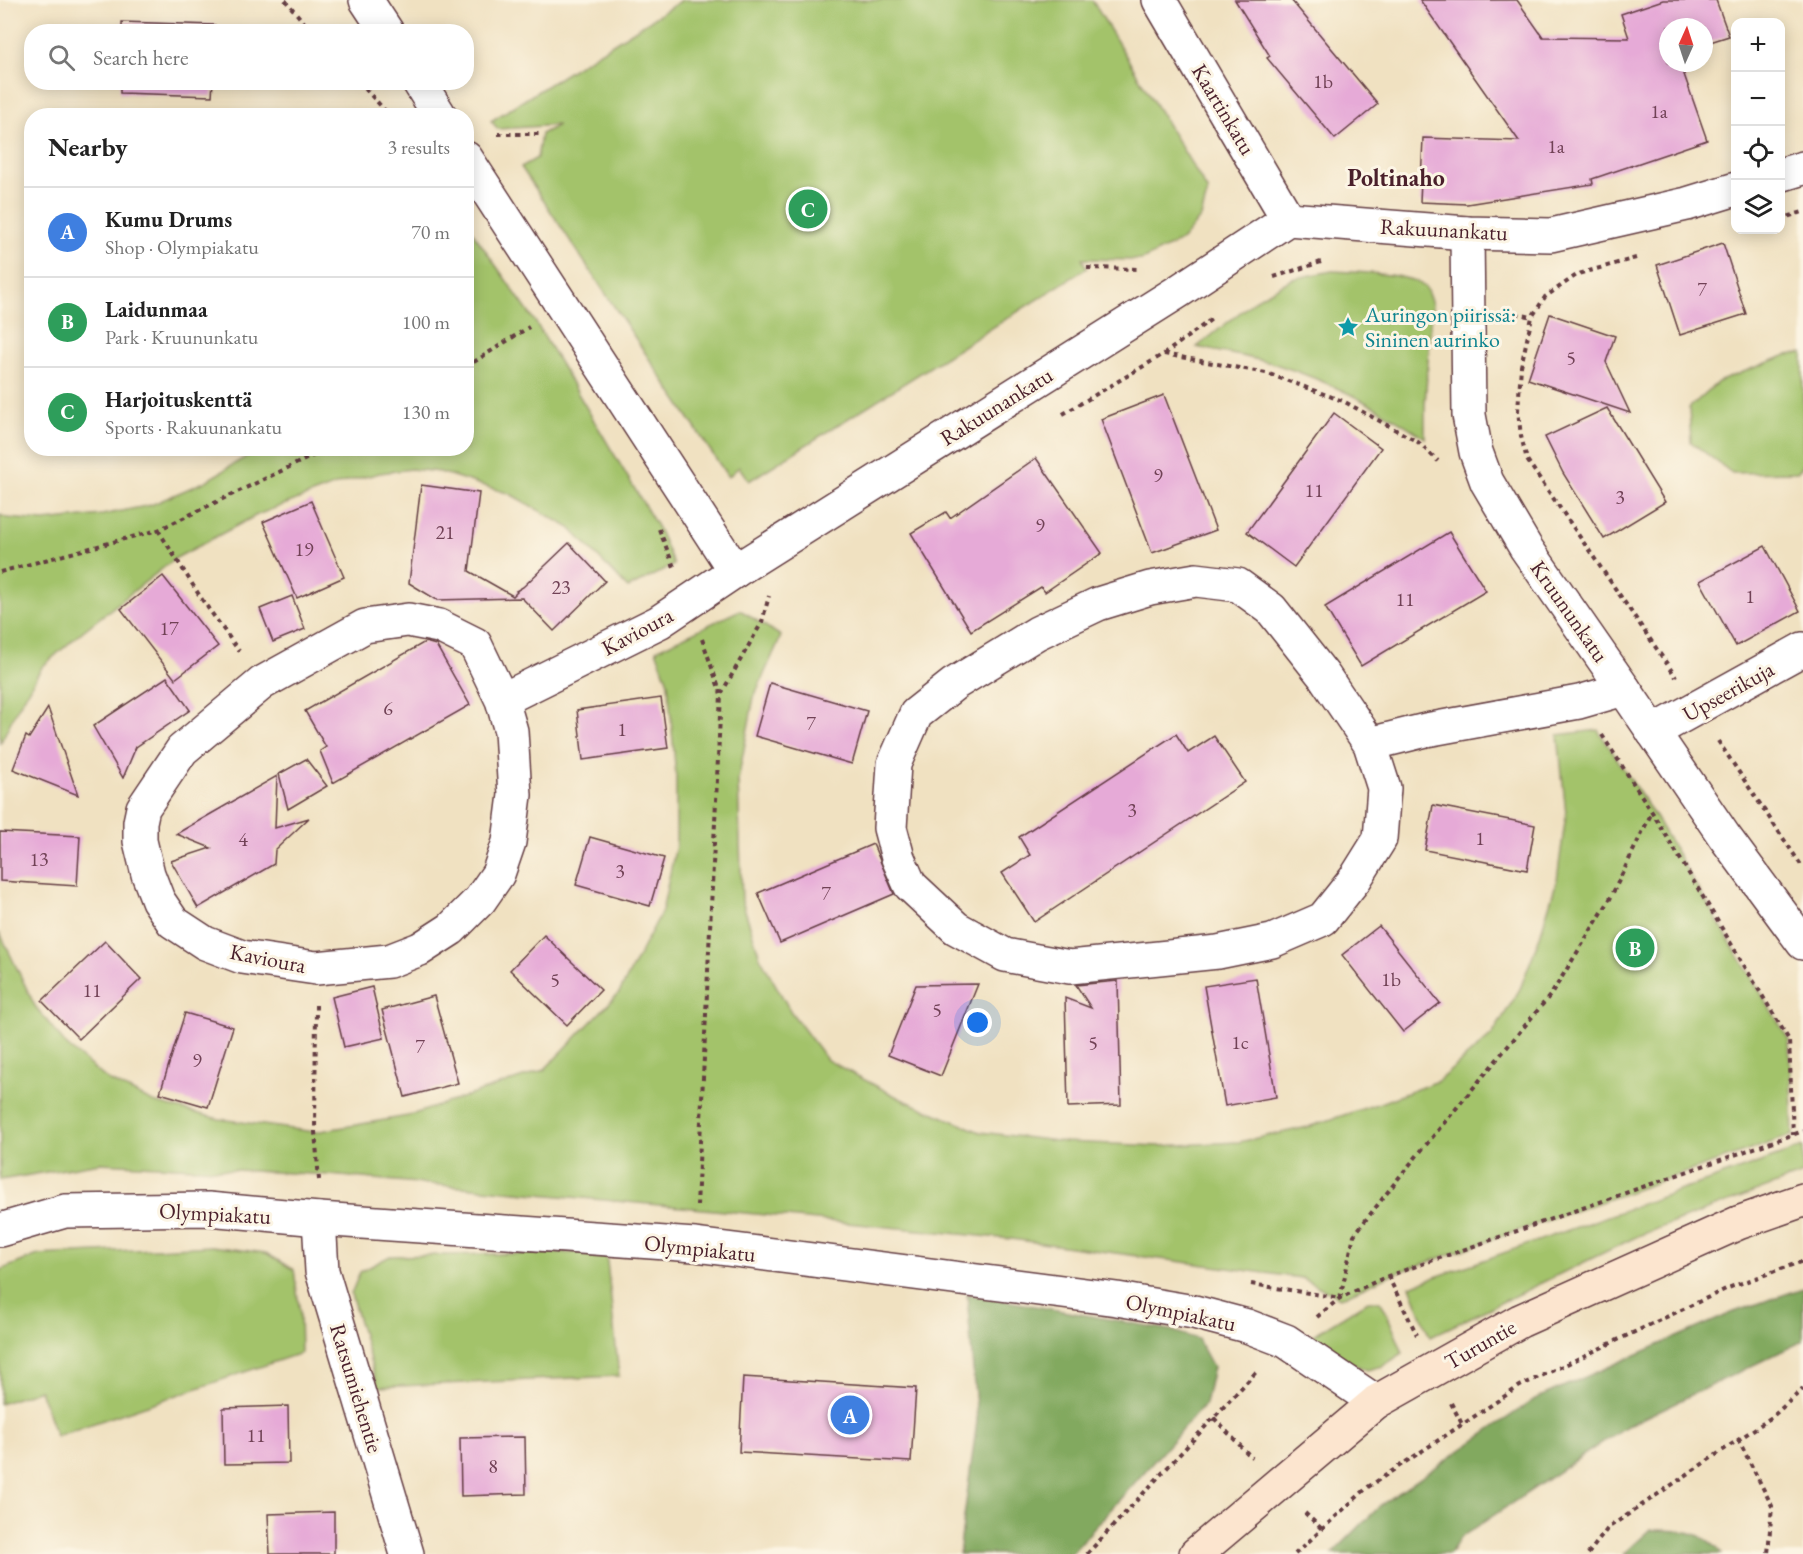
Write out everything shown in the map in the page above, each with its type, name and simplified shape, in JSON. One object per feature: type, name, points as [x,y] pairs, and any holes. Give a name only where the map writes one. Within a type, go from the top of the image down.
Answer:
[{"type":"main road","name":"Turuntie","points":[[1196,1554],[1376,1402],[1520,1321],[1738,1223],[1803,1200]]},
{"type":"street","points":[[366,0],[382,24]]},
{"type":"street","name":"Kaartinkatu","points":[[1159,0],[1288,219]]},
{"type":"street","points":[[424,90],[435,108]]},
{"type":"street","points":[[1785,173],[1803,168]]},
{"type":"street","points":[[474,170],[735,571]]},
{"type":"street","name":"Rakuunankatu","points":[[735,571],[1179,291],[1288,219],[1467,232],[1551,235],[1687,204],[1731,191]]},
{"type":"street","name":"Kruununkatu","points":[[1467,232],[1469,415],[1476,452],[1487,482],[1526,548],[1724,836],[1803,943]]},
{"type":"street","name":"Kavioura","points":[[502,700],[658,622],[735,571]]},
{"type":"street","points":[[1196,580],[1238,585],[1271,609],[1324,676],[1370,744],[1384,789],[1380,839],[1355,879],[1323,919],[1272,941],[1218,952],[1070,967],[1005,955],[956,928],[910,885],[898,858],[890,828],[894,764],[916,714],[954,684],[1037,633],[1098,604],[1150,588],[1196,580]]},
{"type":"street","name":"Kavioura","points":[[408,620],[439,626],[475,644],[502,700],[511,731],[515,795],[508,842],[498,874],[480,900],[451,929],[420,949],[389,961],[316,968],[242,957],[205,943],[173,922],[158,900],[148,874],[140,841],[143,808],[182,750],[262,683],[364,626],[408,620]]},
{"type":"street","name":"Upseerikuja","points":[[1653,732],[1803,649]]},
{"type":"street","points":[[1370,744],[1438,728],[1579,702],[1624,689]]},
{"type":"street","name":"Olympiakatu","points":[[0,1230],[66,1211],[208,1209],[694,1245],[1117,1299],[1194,1312],[1247,1326],[1286,1341],[1376,1402]]},
{"type":"street","name":"Ratsumiehentie","points":[[319,1219],[322,1271],[407,1554]]},
{"type":"path","points":[[285,0],[305,24]]},
{"type":"path","points":[[366,90],[383,108]]},
{"type":"path","points":[[498,134],[541,134]]},
{"type":"path","points":[[1785,217],[1803,212]]},
{"type":"path","points":[[1643,256],[1578,274],[1545,297],[1532,316],[1521,366],[1518,411],[1527,460],[1803,868]]},
{"type":"path","points":[[1087,268],[1145,269]]},
{"type":"path","points":[[474,362],[536,323]]},
{"type":"path","points":[[0,572],[158,530],[312,456]]},
{"type":"path","points":[[158,530],[203,601],[262,683]]},
{"type":"path","points":[[721,694],[762,622],[771,589]]},
{"type":"path","points":[[694,1245],[721,694],[699,632]]},
{"type":"path","points":[[1340,1298],[1354,1235],[1552,993],[1609,901],[1652,812]]},
{"type":"path","points":[[316,968],[315,1132],[319,1185]]},
{"type":"path","points":[[1087,1554],[1286,1341],[1340,1298],[1388,1276],[1803,1131]]},
{"type":"path","points":[[1295,1554],[1368,1487],[1520,1386],[1728,1288],[1803,1261]]},
{"type":"path","points":[[1388,1276],[1420,1340]]},
{"type":"path","points":[[1588,1554],[1608,1528],[1772,1417],[1803,1389]]},
{"type":"path","points":[[1738,1440],[1772,1506],[1768,1554]]},
{"type":"green space","points":[[682,0],[1092,0],[1208,191],[1201,217],[1182,240],[1142,260],[1082,259],[1087,268],[749,481],[739,467],[728,477],[521,167],[537,158],[541,134],[558,125],[498,129],[491,121]]},
{"type":"green space","points":[[474,234],[536,323],[658,528],[674,565],[628,588],[570,528],[510,494],[440,472],[411,469],[380,473],[341,483],[257,515],[176,558],[83,631],[42,667],[0,744],[0,515],[7,518],[44,521],[102,515],[151,505],[206,481],[247,456],[474,456]]},
{"type":"green space","points":[[1332,271],[1397,276],[1416,281],[1426,288],[1432,304],[1425,438],[1372,406],[1317,379],[1268,362],[1197,347],[1258,298],[1292,279]]},
{"type":"green space","points":[[1803,353],[1803,466],[1797,472],[1732,473],[1691,442],[1689,408],[1718,382],[1787,355]]},
{"type":"green space","points":[[740,610],[781,636],[754,697],[738,780],[742,901],[760,957],[791,1012],[827,1060],[901,1099],[980,1132],[1065,1142],[1159,1146],[1239,1142],[1308,1127],[1438,1081],[1492,1035],[1520,989],[1539,939],[1557,880],[1566,814],[1558,735],[1598,730],[1652,812],[1789,1040],[1793,1135],[1388,1276],[1340,1298],[1302,1278],[1011,1239],[330,1175],[100,1163],[0,1180],[0,933],[35,1006],[67,1046],[108,1080],[153,1102],[219,1119],[315,1132],[408,1116],[544,1070],[619,993],[662,911],[676,845],[676,777],[668,683],[656,650]]},
{"type":"green space","points":[[1803,1147],[1803,1174],[1638,1236],[1430,1337],[1410,1286]]},
{"type":"green space","points":[[212,1246],[266,1253],[294,1270],[300,1313],[301,1353],[56,1436],[40,1390],[0,1404],[0,1270],[38,1255]]},
{"type":"green space","points":[[606,1252],[619,1376],[378,1387],[351,1294],[360,1272],[390,1256]]},
{"type":"green space","points":[[1803,1288],[1803,1341],[1627,1426],[1460,1538],[1450,1554],[1332,1554],[1381,1505],[1535,1399],[1734,1312]]},
{"type":"green space","points":[[967,1294],[1170,1330],[1198,1339],[1213,1367],[1205,1404],[1071,1554],[959,1554],[977,1421]]},
{"type":"green space","points":[[1368,1301],[1380,1301],[1403,1353],[1383,1366],[1367,1370],[1311,1347],[1313,1335]]},
{"type":"green space","points":[[1650,1530],[1681,1531],[1699,1535],[1722,1554],[1624,1554]]},
{"type":"building","points":[[1235,0],[1291,0],[1378,104],[1335,139],[1267,58],[1270,56]]},
{"type":"building","points":[[1420,0],[1517,0],[1543,37],[1629,38],[1621,14],[1663,0],[1716,0],[1729,36],[1713,41],[1713,18],[1659,18],[1659,72],[1683,72],[1707,140],[1592,179],[1593,184],[1467,204],[1420,202],[1423,138],[1519,141]]},
{"type":"building","points":[[122,22],[184,24],[122,24]]},
{"type":"building","points":[[120,90],[212,90],[212,96],[120,93]]},
{"type":"building","points":[[1723,243],[1746,314],[1680,335],[1657,265]]},
{"type":"building","points":[[1550,314],[1615,336],[1606,362],[1630,413],[1528,379]]},
{"type":"building","points":[[1164,395],[1216,530],[1152,553],[1101,419]]},
{"type":"building","points":[[1607,408],[1665,502],[1604,539],[1563,473],[1545,437]]},
{"type":"building","points":[[1334,413],[1381,448],[1294,567],[1247,532]]},
{"type":"building","points":[[1036,458],[1102,553],[1045,592],[1041,587],[971,631],[911,533],[946,512],[950,518]]},
{"type":"building","points":[[421,485],[479,493],[469,571],[513,596],[569,543],[605,581],[554,631],[522,598],[437,600],[409,583]]},
{"type":"building","points":[[311,501],[344,577],[297,598],[263,522]]},
{"type":"building","points":[[1449,532],[1486,591],[1361,666],[1325,607]]},
{"type":"building","points":[[1765,546],[1800,611],[1736,646],[1700,581]]},
{"type":"building","points":[[163,576],[218,646],[175,679],[121,609]]},
{"type":"building","points":[[292,596],[305,629],[273,642],[260,609]]},
{"type":"building","points":[[425,642],[436,645],[470,705],[333,783],[320,751],[326,747],[305,711]]},
{"type":"building","points":[[167,677],[190,710],[136,747],[123,778],[93,726]]},
{"type":"building","points":[[770,683],[867,711],[852,764],[755,736]]},
{"type":"building","points":[[661,698],[668,748],[583,760],[577,710]]},
{"type":"building","points":[[48,708],[78,795],[13,769],[26,736],[29,738]]},
{"type":"building","points":[[1176,734],[1188,753],[1214,736],[1245,782],[1034,922],[1002,873],[1030,855],[1019,837]]},
{"type":"building","points":[[306,759],[327,786],[288,809],[279,774]]},
{"type":"building","points":[[277,776],[275,828],[309,818],[275,850],[274,864],[198,908],[171,861],[211,848],[176,834]]},
{"type":"building","points":[[1433,805],[1535,825],[1527,870],[1425,850]]},
{"type":"building","points":[[0,832],[80,836],[77,886],[0,881]]},
{"type":"building","points":[[590,837],[664,858],[650,906],[576,885]]},
{"type":"building","points":[[873,844],[894,894],[780,943],[758,893]]},
{"type":"building","points":[[1379,926],[1440,1003],[1403,1032],[1342,955]]},
{"type":"building","points":[[544,935],[601,990],[567,1025],[510,970]]},
{"type":"building","points":[[105,941],[141,979],[79,1039],[42,1001]]},
{"type":"building","points":[[1256,978],[1276,1097],[1225,1106],[1204,986]]},
{"type":"building","points":[[1118,981],[1121,1105],[1068,1107],[1065,998],[1091,1008],[1076,985]]},
{"type":"building","points":[[978,984],[941,1076],[888,1055],[916,985]]},
{"type":"building","points":[[372,987],[384,1038],[344,1047],[332,997]]},
{"type":"building","points":[[434,996],[458,1083],[405,1097],[382,1010]]},
{"type":"building","points":[[185,1013],[233,1027],[208,1107],[160,1093]]},
{"type":"building","points":[[743,1377],[916,1388],[911,1462],[739,1452]]},
{"type":"building","points":[[288,1406],[289,1463],[224,1464],[223,1408]]},
{"type":"building","points":[[525,1437],[526,1494],[461,1496],[460,1438]]},
{"type":"building","points":[[334,1512],[334,1554],[270,1554],[268,1514]]},
{"type":"place","name":"Harjoituskenttä","points":[[808,209]]},
{"type":"place","name":"Auringon piirissä: Sininen aurinko","points":[[1348,327]]},
{"type":"place","name":"Laidunmaa","points":[[1635,948]]},
{"type":"place","name":"Kumu Drums","points":[[850,1415]]},
{"type":"district","name":"Poltinaho","points":[[1396,178]]}]
